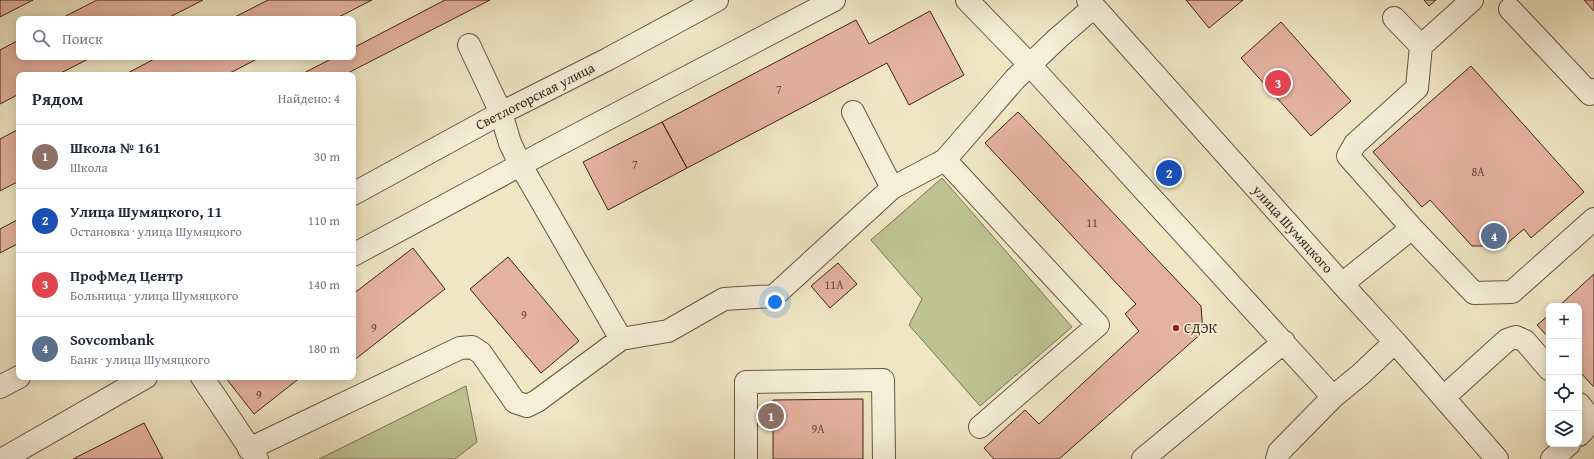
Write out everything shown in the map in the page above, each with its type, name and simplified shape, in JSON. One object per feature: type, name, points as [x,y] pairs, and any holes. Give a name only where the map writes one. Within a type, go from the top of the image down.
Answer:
[{"type":"street","name":"Светлогорская улица","points":[[356,192],[501,113],[608,59],[718,0]]},
{"type":"street","points":[[356,253],[520,164],[834,0]]},
{"type":"street","points":[[967,0],[1030,65],[1333,397]]},
{"type":"street","points":[[1472,0],[1421,46],[1417,88],[1355,144],[1348,156],[1412,228],[1474,293],[1512,292],[1594,219]]},
{"type":"street","points":[[204,380],[253,454],[460,348],[472,347],[481,353],[515,402],[526,406],[537,401],[622,338],[668,331],[724,299],[774,296],[892,188],[945,160],[1015,79],[1058,38],[1091,3]]},
{"type":"street","name":"улица Шумяцкого","points":[[1091,3],[1444,397],[1497,459]]},
{"type":"street","points":[[1510,9],[1590,94],[1594,90]]},
{"type":"street","points":[[1394,18],[1421,46]]},
{"type":"street","points":[[469,45],[501,113],[510,144],[520,164],[622,338]]},
{"type":"street","points":[[853,112],[892,188]]},
{"type":"street","points":[[945,160],[1098,325],[980,427]]},
{"type":"street","points":[[1342,284],[1412,228]]},
{"type":"street","points":[[1444,397],[1507,340],[1516,337],[1525,341],[1546,366]]},
{"type":"street","points":[[1143,459],[1284,342]]},
{"type":"street","points":[[1277,459],[1279,452],[1333,397],[1361,374],[1395,342]]},
{"type":"street","points":[[0,387],[16,379]]},
{"type":"street","points":[[3,459],[141,380]]},
{"type":"street","points":[[746,459],[746,382],[883,380],[884,459]]},
{"type":"street","points":[[1582,407],[1587,413],[1589,421],[1587,428],[1582,432]]},
{"type":"street","points":[[1552,459],[1566,447]]},
{"type":"green space","points":[[942,178],[1072,327],[980,406],[909,325],[922,299],[871,240]]},
{"type":"green space","points":[[466,386],[477,442],[455,459],[319,459]]},
{"type":"building","points":[[0,0],[33,0],[0,17]]},
{"type":"building","points":[[97,0],[203,0],[172,16],[66,16]]},
{"type":"building","points":[[268,0],[372,0],[341,16],[237,16]]},
{"type":"building","points":[[445,0],[490,0],[350,72],[306,72],[329,60],[356,60],[356,46]]},
{"type":"building","points":[[1186,0],[1243,0],[1209,28]]},
{"type":"building","points":[[1424,0],[1436,0],[1429,6]]},
{"type":"building","points":[[1584,0],[1594,0],[1594,11]]},
{"type":"building","points":[[930,11],[964,75],[909,105],[887,63],[687,168],[662,122],[856,20],[869,44]]},
{"type":"building","points":[[1281,22],[1351,101],[1311,136],[1241,58]]},
{"type":"building","points":[[16,42],[16,60],[86,60],[63,72],[16,72],[16,96],[0,104],[0,50]]},
{"type":"building","points":[[152,60],[255,60],[232,72],[130,72]]},
{"type":"building","points":[[1471,66],[1584,192],[1531,238],[1524,229],[1504,246],[1472,246],[1430,200],[1422,207],[1373,152]]},
{"type":"building","points":[[1018,112],[1201,306],[1203,332],[1059,459],[994,459],[984,448],[1025,410],[1039,424],[1139,331],[1125,314],[1136,304],[985,143]]},
{"type":"building","points":[[662,122],[687,168],[608,210],[583,162]]},
{"type":"building","points":[[16,131],[16,183],[0,191],[0,139]]},
{"type":"building","points":[[16,221],[16,245],[0,253],[0,229]]},
{"type":"building","points":[[413,248],[445,289],[356,359],[356,292]]},
{"type":"building","points":[[508,257],[579,341],[541,373],[470,289]]},
{"type":"building","points":[[838,263],[857,284],[830,308],[811,286]]},
{"type":"building","points":[[1594,274],[1594,387],[1582,374],[1582,303],[1562,303]]},
{"type":"building","points":[[1546,318],[1546,335],[1537,325]]},
{"type":"building","points":[[227,380],[297,380],[254,414]]},
{"type":"building","points":[[863,399],[863,459],[773,459],[773,400]]},
{"type":"building","points":[[144,423],[163,459],[73,459]]},
{"type":"place","name":"ПрофМед Центр","points":[[1278,83]]},
{"type":"place","name":"Улица Шумяцкого, 11","points":[[1169,173]]},
{"type":"place","name":"Sovcombank","points":[[1494,236]]},
{"type":"place","name":"СДЭК","points":[[1176,328]]},
{"type":"place","name":"Школа № 161","points":[[771,416]]}]
